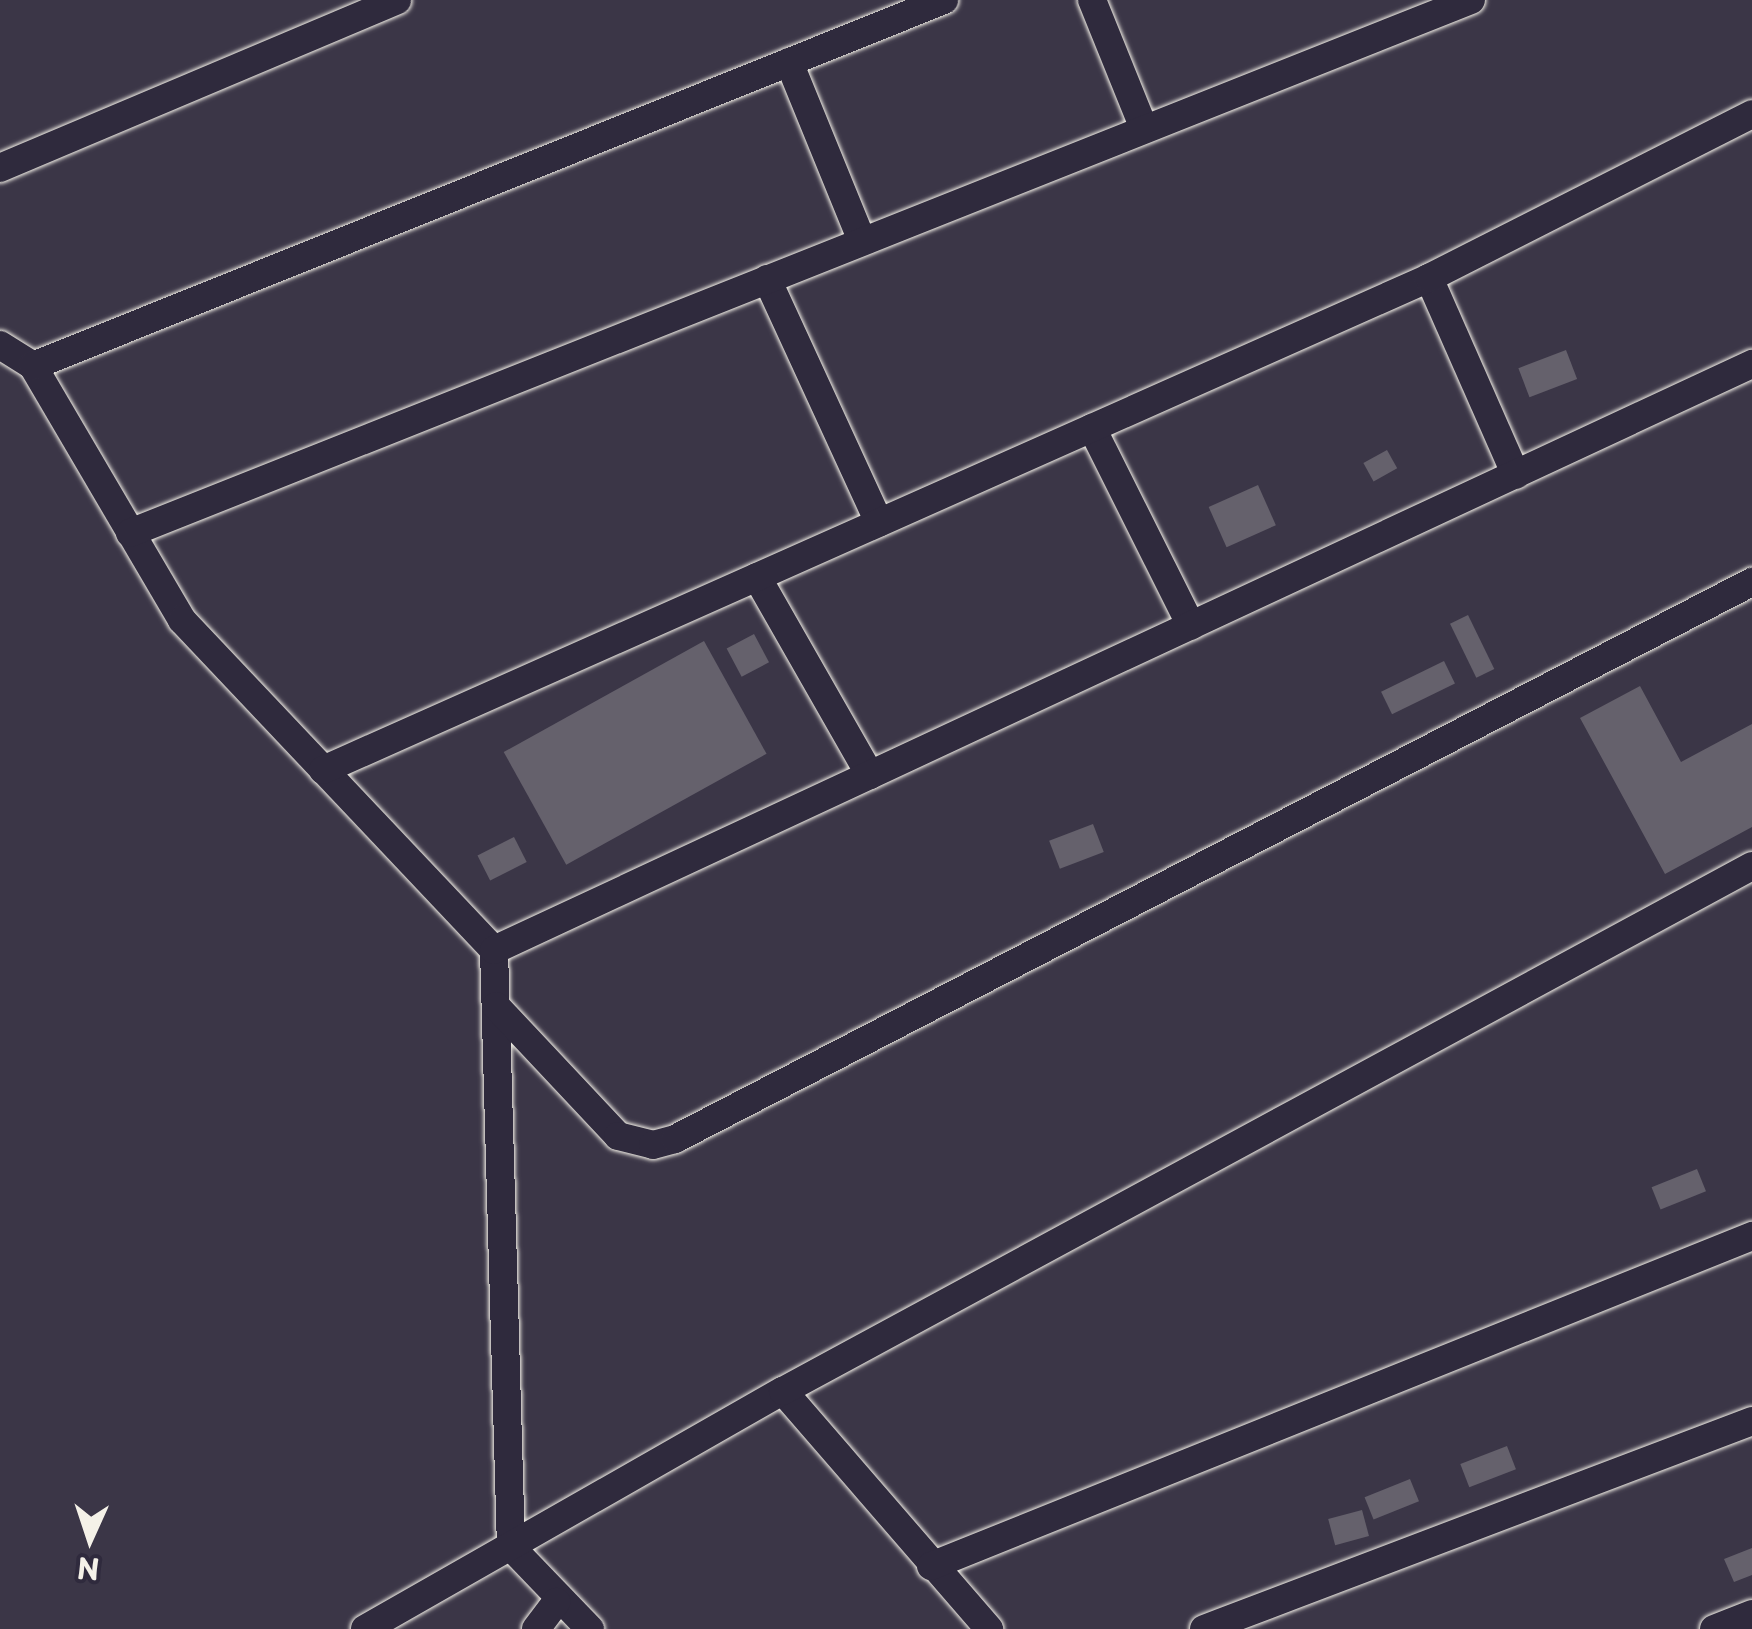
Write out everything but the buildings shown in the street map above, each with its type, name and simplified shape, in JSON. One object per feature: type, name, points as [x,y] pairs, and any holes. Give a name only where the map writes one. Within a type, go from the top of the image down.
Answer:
[{"type":"street","points":[[0,168],[397,0]]},
{"type":"street","points":[[33,366],[944,0]]},
{"type":"street","points":[[1092,0],[1144,129]]},
{"type":"street","points":[[130,532],[1470,0]]},
{"type":"street","points":[[790,62],[862,242]]},
{"type":"street","points":[[323,770],[1428,278],[1752,114]]},
{"type":"street","points":[[1428,278],[1516,475]]},
{"type":"street","points":[[768,279],[879,523]]},
{"type":"street","points":[[0,345],[33,366],[182,620],[494,950],[510,1547],[556,1602],[590,1629]]},
{"type":"street","points":[[494,950],[1752,364]]},
{"type":"street","points":[[1092,428],[1191,626]]},
{"type":"street","points":[[757,577],[870,775]]},
{"type":"street","points":[[496,1006],[618,1136],[675,1140],[1752,582]]},
{"type":"street","points":[[365,1629],[783,1391],[1752,866]]},
{"type":"street","points":[[931,1566],[1752,1236]]},
{"type":"street","points":[[783,1391],[931,1566],[990,1629]]},
{"type":"street","points":[[1204,1629],[1752,1421]]},
{"type":"street","points":[[536,1629],[556,1602]]},
{"type":"street","points":[[1714,1629],[1752,1614]]}]
